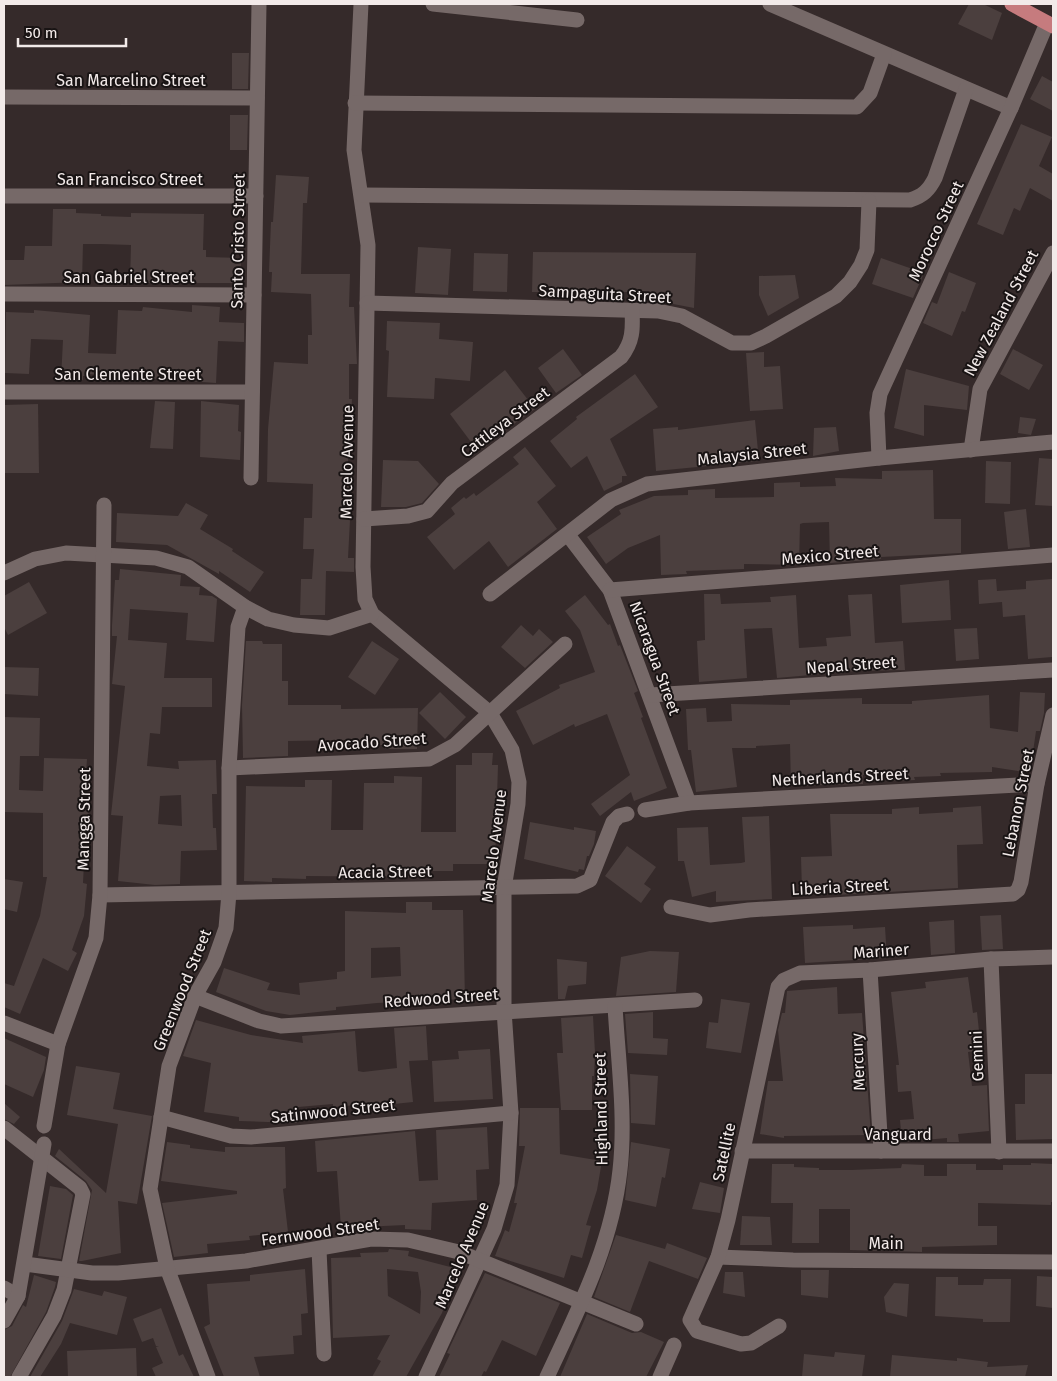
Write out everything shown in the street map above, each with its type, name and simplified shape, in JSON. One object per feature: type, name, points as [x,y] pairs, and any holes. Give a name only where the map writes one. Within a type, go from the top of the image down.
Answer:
[{"type":"main road","points":[[1012,4],[1050,24]]},
{"type":"street","name":"Santo Cristo Street","points":[[251,478],[259,4]]},
{"type":"street","name":"Marcelo Avenue","points":[[361,4],[354,150],[368,245],[364,519],[365,598],[372,614],[490,714],[512,750],[519,782],[518,804],[504,888],[504,1010],[511,1113],[507,1185],[502,1209],[426,1377]]},
{"type":"street","points":[[433,4],[577,20]]},
{"type":"street","points":[[770,4],[1011,108]]},
{"type":"street","name":"Morocco Street","points":[[879,458],[877,413],[880,394],[1050,24]]},
{"type":"street","points":[[355,103],[856,107],[870,93],[884,54]]},
{"type":"street","points":[[362,195],[910,200],[920,197],[930,188],[966,89]]},
{"type":"street","name":"San Marcelino Street","points":[[4,97],[258,98]]},
{"type":"street","name":"San Francisco Street","points":[[4,196],[256,196]]},
{"type":"street","name":"Sampaguita Street","points":[[367,302],[658,311],[682,316],[732,343],[751,343],[836,296],[850,282],[861,266],[867,250],[870,200]]},
{"type":"street","name":"New Zealand Street","points":[[971,450],[980,389],[1053,252]]},
{"type":"street","name":"San Gabriel Street","points":[[4,294],[254,296]]},
{"type":"street","name":"Cattleya Street","points":[[364,519],[408,516],[427,511],[452,483],[621,357],[628,347],[633,334],[632,310]]},
{"type":"street","name":"San Clemente Street","points":[[4,392],[252,392]]},
{"type":"street","name":"Malaysia Street","points":[[490,594],[611,500],[647,484],[879,458],[1053,442]]},
{"type":"street","name":"Mangga Street","points":[[44,1126],[58,1044],[91,957],[96,938],[100,895],[105,554],[104,505]]},
{"type":"street","name":"Nicaragua Street","points":[[568,535],[610,590],[689,804]]},
{"type":"street","points":[[4,572],[35,559],[66,553],[156,558],[188,567],[245,606],[268,619],[294,625],[329,628],[372,614]]},
{"type":"street","name":"Mexico Street","points":[[610,590],[1053,555]]},
{"type":"street","name":"Greenwood Street","points":[[208,1377],[167,1268],[150,1189],[169,1066],[195,996],[214,962],[226,928],[229,893],[229,768],[238,626],[245,606]]},
{"type":"street","name":"Avocado Street","points":[[229,768],[429,759],[455,745],[565,644]]},
{"type":"street","name":"Nepal Street","points":[[650,695],[1053,670]]},
{"type":"street","name":"Lebanon Street","points":[[1013,894],[1018,890],[1021,882],[1037,784],[1053,715]]},
{"type":"street","name":"Netherlands Street","points":[[645,810],[689,804],[1037,784]]},
{"type":"street","name":"Acacia Street","points":[[100,895],[504,888],[584,884],[594,874],[613,822],[619,816],[627,814]]},
{"type":"street","name":"Liberia Street","points":[[671,907],[710,915],[749,910],[1013,894]]},
{"type":"street","name":"Mariner","points":[[778,987],[784,980],[800,974],[1053,956]]},
{"type":"street","name":"Gemini","points":[[990,959],[999,1152]]},
{"type":"street","name":"Mercury","points":[[870,970],[881,1151]]},
{"type":"street","name":"Satellite","points":[[778,987],[718,1257],[690,1320],[698,1332],[741,1344],[751,1343],[779,1326]]},
{"type":"street","name":"Redwood Street","points":[[195,996],[259,1021],[281,1026],[504,1010],[615,1006],[695,1000]]},
{"type":"street","name":"Highland Street","points":[[547,1377],[582,1302],[603,1249],[620,1170],[621,1125],[615,1006]]},
{"type":"street","points":[[4,1023],[58,1044]]},
{"type":"street","name":"Satinwood Street","points":[[162,1117],[231,1136],[251,1137],[511,1113]]},
{"type":"street","points":[[4,1128],[43,1150],[80,1188],[83,1194],[64,1290],[54,1316],[19,1377]]},
{"type":"street","points":[[4,1321],[18,1296],[43,1150]]},
{"type":"street","name":"Vanguard","points":[[742,1151],[1053,1151]]},
{"type":"street","name":"Fernwood Street","points":[[25,1264],[68,1270],[118,1273],[246,1261],[319,1250],[371,1239],[408,1240],[436,1245],[480,1260],[636,1324]]},
{"type":"street","points":[[319,1250],[324,1354]]},
{"type":"street","name":"Main","points":[[718,1257],[793,1260],[1053,1262]]},
{"type":"street","points":[[4,1288],[18,1296]]},
{"type":"street","points":[[660,1377],[674,1345]]},
{"type":"building","points":[[969,4],[983,4],[1002,13],[992,40],[958,24]]},
{"type":"building","points":[[232,53],[249,53],[248,89],[232,89]]},
{"type":"building","points":[[1042,76],[1053,82],[1053,111],[1030,99]]},
{"type":"building","points":[[230,115],[248,115],[247,150],[230,150]]},
{"type":"building","points":[[1021,124],[1052,137],[1039,166],[1053,174],[1053,201],[1030,188],[1020,211],[1014,208],[1003,235],[977,224]]},
{"type":"building","points":[[276,175],[309,177],[307,203],[303,203],[301,274],[350,274],[349,307],[354,307],[357,364],[349,364],[349,399],[352,399],[348,457],[350,520],[348,558],[354,558],[354,572],[326,571],[325,615],[300,615],[301,579],[312,579],[314,549],[303,549],[304,518],[312,518],[313,484],[267,482],[268,429],[274,362],[308,364],[308,335],[312,335],[311,294],[271,292],[272,272],[269,272],[271,222],[273,222]]},
{"type":"building","points":[[53,209],[76,209],[76,213],[131,217],[131,213],[204,214],[203,250],[206,250],[206,257],[241,258],[241,283],[130,283],[131,245],[83,244],[82,282],[4,285],[4,260],[24,260],[25,246],[52,246]]},
{"type":"building","points":[[418,247],[451,249],[448,295],[415,293]]},
{"type":"building","points":[[533,252],[696,253],[694,308],[663,302],[663,297],[628,296],[629,292],[532,292]]},
{"type":"building","points":[[474,253],[508,254],[507,292],[473,291]]},
{"type":"building","points":[[881,258],[924,273],[913,298],[872,284]]},
{"type":"building","points":[[949,272],[976,283],[965,312],[962,311],[952,336],[923,323],[932,302],[937,304]]},
{"type":"building","points":[[795,275],[799,298],[768,316],[759,295],[759,276]]},
{"type":"building","points":[[192,305],[220,307],[219,322],[244,323],[244,342],[218,341],[216,383],[87,374],[87,376],[83,376],[83,380],[61,379],[63,340],[31,339],[29,374],[5,373],[6,312],[34,313],[34,310],[90,315],[88,353],[116,354],[118,310],[142,311],[143,307],[192,312]]},
{"type":"building","points":[[387,321],[440,323],[439,339],[473,342],[470,381],[435,378],[434,399],[387,397],[389,351],[386,350]]},
{"type":"building","points":[[563,349],[582,375],[556,393],[538,368]]},
{"type":"building","points":[[1013,349],[1043,365],[1029,390],[1000,374]]},
{"type":"building","points":[[764,352],[764,367],[780,366],[783,409],[750,411],[746,353]]},
{"type":"building","points":[[906,369],[969,386],[967,410],[924,405],[924,436],[894,428]]},
{"type":"building","points":[[505,370],[535,409],[477,450],[450,414]]},
{"type":"building","points":[[635,374],[658,407],[610,439],[627,476],[622,476],[622,482],[604,491],[587,456],[571,468],[550,441],[577,419],[576,417]]},
{"type":"building","points":[[155,401],[175,402],[173,449],[150,448]]},
{"type":"building","points":[[201,401],[239,405],[238,431],[241,432],[240,460],[200,457]]},
{"type":"building","points":[[38,404],[39,473],[4,473],[4,405]]},
{"type":"building","points":[[1020,417],[1036,419],[1031,435],[1018,433]]},
{"type":"building","points":[[755,420],[759,461],[656,471],[653,429],[678,427],[678,430]]},
{"type":"building","points":[[836,427],[839,451],[813,456],[814,428]]},
{"type":"building","points":[[525,447],[556,486],[537,502],[557,529],[508,567],[489,541],[454,570],[427,537],[455,514],[451,508],[464,497],[466,499],[474,493],[476,496],[519,464],[513,457]]},
{"type":"building","points":[[1039,458],[1053,459],[1053,506],[1035,505]]},
{"type":"building","points":[[383,460],[418,461],[439,484],[422,503],[406,507],[381,507]]},
{"type":"building","points":[[986,461],[1011,462],[1010,504],[985,503]]},
{"type":"building","points":[[933,470],[934,519],[961,519],[961,553],[881,557],[881,559],[830,563],[829,522],[803,523],[800,524],[799,565],[744,564],[744,569],[686,571],[687,574],[661,575],[660,535],[628,548],[606,564],[587,537],[621,514],[619,510],[654,496],[688,495],[688,490],[715,489],[715,498],[774,497],[774,483],[800,482],[800,487],[836,486],[835,478],[882,479],[882,471]]},
{"type":"building","points":[[186,503],[208,515],[200,529],[233,549],[232,551],[264,572],[250,592],[219,571],[219,574],[167,545],[116,542],[117,513],[178,516]]},
{"type":"building","points":[[1026,509],[1030,547],[1008,549],[1004,512]]},
{"type":"building","points":[[120,569],[181,575],[180,586],[200,587],[199,595],[212,596],[217,599],[214,642],[186,640],[188,613],[130,609],[128,640],[167,643],[164,678],[212,678],[212,707],[162,707],[160,734],[150,733],[147,766],[179,769],[178,761],[216,760],[217,794],[212,794],[213,828],[216,828],[217,850],[181,851],[180,884],[155,885],[118,881],[123,816],[111,815],[125,686],[112,684],[117,636],[112,636],[115,580],[119,580]],"holes":[[[181,795],[182,826],[158,824],[160,796]]]},
{"type":"building","points":[[996,579],[997,591],[1026,589],[1026,581],[1052,579],[1052,657],[1028,659],[1025,615],[1003,617],[1002,602],[979,604],[978,580]]},
{"type":"building","points":[[949,580],[951,620],[902,623],[900,585]]},
{"type":"building","points":[[29,582],[47,613],[8,635],[4,627],[4,596]]},
{"type":"building","points":[[704,594],[720,594],[721,604],[771,602],[770,597],[796,595],[799,648],[827,646],[826,638],[851,636],[848,595],[872,594],[875,643],[903,641],[905,670],[856,671],[777,678],[772,628],[744,629],[747,678],[699,682],[697,641],[705,640]]},
{"type":"building","points":[[585,595],[608,625],[610,624],[618,646],[620,645],[638,691],[634,693],[643,717],[641,718],[667,788],[634,801],[631,792],[600,816],[591,804],[630,775],[607,714],[575,727],[574,724],[533,745],[516,711],[560,688],[559,685],[595,672],[580,630],[565,611]]},
{"type":"building","points":[[521,625],[533,636],[539,629],[553,642],[525,668],[501,647]]},
{"type":"building","points":[[977,628],[979,659],[956,661],[954,629]]},
{"type":"building","points":[[246,641],[262,641],[263,644],[282,644],[282,681],[288,681],[288,705],[341,705],[341,709],[418,708],[417,749],[385,749],[385,745],[347,745],[347,740],[288,741],[288,756],[243,758],[242,705]]},
{"type":"building","points":[[372,641],[399,659],[375,695],[348,677]]},
{"type":"building","points":[[4,667],[39,668],[38,696],[4,694]]},
{"type":"building","points":[[440,692],[466,717],[445,739],[419,713]]},
{"type":"building","points":[[1020,692],[1045,693],[1044,713],[1040,731],[1036,731],[1030,773],[992,767],[992,772],[940,773],[941,776],[914,777],[915,780],[892,781],[892,774],[863,775],[863,784],[791,786],[790,744],[756,746],[756,748],[732,748],[737,787],[696,792],[691,750],[688,750],[686,709],[706,708],[707,722],[732,721],[731,704],[790,705],[790,700],[862,698],[862,704],[912,704],[912,701],[989,695],[990,728],[1018,732]]},
{"type":"building","points":[[4,717],[40,718],[39,756],[20,756],[19,790],[43,791],[44,758],[87,759],[85,788],[91,788],[87,844],[85,844],[83,883],[87,884],[84,916],[72,950],[77,953],[68,971],[43,958],[20,1014],[4,1007],[4,983],[14,986],[40,916],[47,877],[43,877],[43,813],[4,812]]},
{"type":"building","points":[[472,753],[493,753],[492,765],[498,765],[495,864],[453,864],[453,871],[425,871],[425,877],[306,876],[306,879],[272,878],[272,882],[244,881],[246,786],[305,787],[305,780],[332,780],[331,830],[363,830],[364,783],[394,783],[394,776],[422,777],[421,832],[456,832],[456,765],[472,765]]},
{"type":"building","points":[[981,806],[983,844],[957,845],[958,888],[836,895],[836,890],[802,891],[801,857],[832,856],[830,814],[892,814],[892,809],[919,807],[919,814],[953,812],[953,808]]},
{"type":"building","points":[[769,816],[772,899],[716,902],[716,891],[692,897],[684,861],[678,861],[677,828],[708,827],[710,865],[741,863],[745,862],[742,817]]},
{"type":"building","points":[[530,822],[574,830],[574,827],[596,831],[594,844],[589,856],[587,856],[584,870],[579,869],[578,872],[524,859]]},
{"type":"building","points":[[627,846],[656,867],[644,884],[651,889],[641,903],[605,876]]},
{"type":"building","points":[[4,879],[23,882],[17,912],[4,909]]},
{"type":"building","points":[[406,902],[432,902],[432,910],[463,910],[465,999],[377,1003],[336,1007],[336,1010],[290,1015],[266,1011],[216,992],[224,968],[270,983],[267,990],[300,995],[299,983],[337,979],[337,972],[345,971],[345,911],[406,913]],"holes":[[[400,947],[401,976],[371,978],[371,948]]]},
{"type":"building","points":[[1001,915],[1003,949],[982,950],[980,916]]},
{"type":"building","points":[[954,920],[955,953],[931,955],[929,922]]},
{"type":"building","points":[[853,925],[853,929],[885,927],[887,958],[805,963],[803,927]]},
{"type":"building","points":[[650,951],[679,952],[676,992],[616,996],[621,957]]},
{"type":"building","points":[[557,959],[587,962],[586,984],[568,986],[565,999],[558,999]]},
{"type":"building","points":[[968,977],[973,1013],[977,1012],[981,1050],[968,1052],[972,1086],[987,1085],[989,1131],[958,1134],[959,1142],[947,1142],[947,1138],[902,1142],[900,1120],[914,1119],[911,1091],[898,1092],[896,1065],[899,1065],[891,992],[926,988],[925,982]]},
{"type":"building","points":[[837,987],[838,1014],[862,1013],[871,1135],[784,1136],[784,1138],[760,1134],[768,1081],[783,1081],[778,1030],[782,1013],[785,1013],[787,991]]},
{"type":"building","points":[[721,999],[750,1003],[741,1053],[706,1048],[709,1022],[718,1023]]},
{"type":"building","points":[[653,1012],[653,1038],[668,1039],[667,1055],[628,1053],[625,1014]]},
{"type":"building","points":[[593,1016],[595,1053],[594,1076],[592,1076],[592,1110],[561,1110],[557,1053],[563,1053],[561,1018]]},
{"type":"building","points":[[196,1020],[251,1035],[303,1043],[302,1036],[355,1031],[358,1071],[363,1072],[397,1068],[394,1028],[426,1026],[428,1060],[409,1061],[413,1102],[394,1104],[395,1109],[369,1112],[369,1104],[333,1107],[333,1104],[298,1107],[297,1123],[239,1121],[239,1117],[204,1112],[211,1063],[183,1056]]},
{"type":"building","points":[[4,1038],[46,1057],[44,1070],[33,1097],[4,1084]]},
{"type":"building","points":[[490,1049],[493,1099],[434,1102],[432,1061],[459,1059],[458,1051]]},
{"type":"building","points":[[76,1066],[120,1073],[113,1109],[152,1116],[137,1204],[118,1201],[121,1253],[82,1261],[79,1261],[92,1190],[86,1181],[55,1156],[59,1149],[106,1193],[118,1124],[67,1115]]},
{"type":"building","points":[[630,1074],[658,1076],[655,1125],[631,1123]]},
{"type":"building","points":[[1025,1074],[1053,1074],[1053,1139],[1016,1140],[1015,1104],[1025,1104]]},
{"type":"building","points":[[4,1103],[20,1117],[14,1124],[4,1119]]},
{"type":"building","points":[[520,1108],[559,1108],[560,1154],[602,1161],[597,1190],[586,1225],[591,1226],[582,1258],[571,1255],[564,1278],[495,1256],[505,1230],[509,1232],[517,1203],[514,1203],[525,1146],[519,1146]]},
{"type":"building","points":[[487,1127],[489,1169],[476,1170],[477,1200],[432,1203],[431,1230],[405,1229],[405,1225],[341,1228],[337,1171],[317,1172],[315,1141],[415,1131],[419,1181],[438,1180],[436,1130]]},
{"type":"building","points":[[167,1142],[190,1145],[190,1148],[225,1152],[225,1147],[285,1147],[286,1188],[283,1189],[288,1232],[249,1236],[250,1240],[207,1244],[208,1253],[174,1257],[162,1203],[237,1194],[237,1191],[161,1181]]},
{"type":"building","points":[[631,1142],[670,1149],[665,1178],[662,1177],[656,1207],[625,1200]]},
{"type":"building","points":[[1031,1163],[1053,1164],[1053,1202],[1051,1202],[1051,1205],[978,1203],[978,1226],[997,1226],[997,1245],[922,1247],[922,1252],[850,1250],[850,1209],[819,1209],[819,1243],[792,1243],[793,1203],[771,1203],[772,1164],[794,1164],[794,1167],[819,1168],[819,1170],[901,1168],[902,1164],[924,1165],[924,1176],[947,1176],[947,1164],[976,1164],[976,1170],[1003,1170],[1003,1165],[1031,1165]]},
{"type":"building","points":[[700,1182],[724,1188],[720,1213],[692,1209]]},
{"type":"building","points":[[50,1186],[66,1189],[73,1195],[61,1259],[38,1256]]},
{"type":"building","points":[[742,1216],[770,1217],[772,1245],[740,1245]]},
{"type":"building","points":[[616,1235],[665,1249],[667,1243],[707,1258],[698,1279],[649,1261],[630,1312],[594,1297]]},
{"type":"building","points":[[389,1249],[409,1251],[408,1256],[458,1269],[442,1313],[406,1377],[372,1377],[381,1361],[377,1359],[390,1335],[333,1338],[331,1258],[361,1257],[360,1253],[388,1252]],"holes":[[[387,1269],[418,1272],[421,1292],[420,1314],[388,1296]]]},
{"type":"building","points":[[305,1269],[308,1313],[301,1314],[302,1335],[293,1336],[294,1354],[254,1357],[260,1377],[224,1377],[204,1327],[210,1324],[207,1284],[250,1281],[250,1275]]},
{"type":"building","points":[[801,1270],[829,1270],[828,1298],[801,1295]]},
{"type":"building","points":[[725,1272],[743,1272],[745,1297],[723,1293]]},
{"type":"building","points":[[485,1273],[560,1303],[536,1356],[502,1340],[486,1372],[484,1371],[481,1377],[439,1377],[450,1354],[447,1353]]},
{"type":"building","points":[[34,1275],[56,1282],[55,1287],[46,1312],[10,1377],[4,1377],[4,1330],[12,1326],[23,1305],[26,1307]]},
{"type":"building","points":[[1037,1276],[1053,1277],[1053,1308],[1036,1306]]},
{"type":"building","points":[[936,1277],[958,1277],[958,1285],[983,1285],[984,1279],[1011,1279],[1010,1322],[983,1322],[983,1319],[935,1316]]},
{"type":"building","points":[[894,1283],[909,1284],[907,1317],[886,1312],[884,1297]]},
{"type":"building","points":[[74,1289],[102,1296],[104,1291],[127,1297],[117,1335],[70,1323],[61,1344],[40,1377],[30,1377],[62,1321]]},
{"type":"building","points":[[161,1308],[179,1356],[183,1354],[194,1377],[156,1377],[152,1368],[163,1363],[156,1347],[159,1347],[156,1346],[153,1338],[142,1342],[133,1319]]},
{"type":"building","points":[[587,1314],[632,1333],[641,1332],[664,1342],[646,1377],[560,1377]]},
{"type":"building","points":[[136,1348],[137,1377],[68,1377],[67,1351]]},
{"type":"building","points":[[835,1352],[865,1355],[862,1377],[802,1377],[804,1354],[834,1357]]},
{"type":"building","points":[[892,1355],[957,1361],[957,1358],[988,1362],[987,1367],[1028,1365],[1025,1377],[890,1377]]}]
